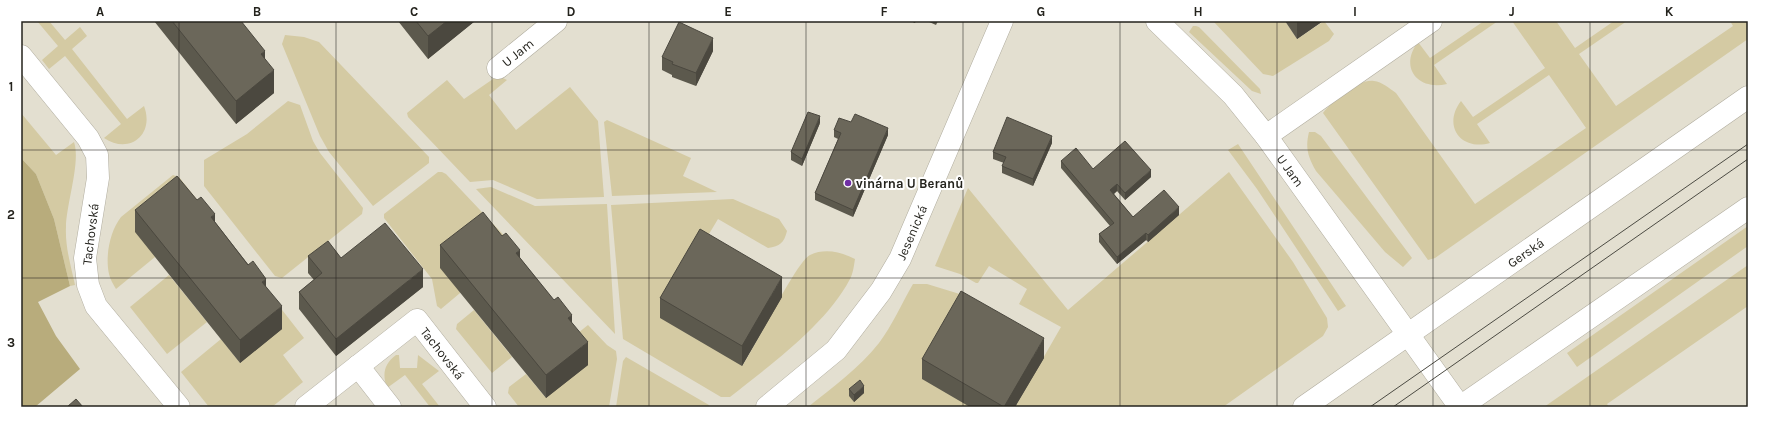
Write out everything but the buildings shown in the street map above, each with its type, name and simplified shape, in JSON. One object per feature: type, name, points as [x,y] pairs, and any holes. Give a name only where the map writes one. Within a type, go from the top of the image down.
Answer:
[{"type":"street","name":"U Jam","points":[[498,68],[556,21]]},
{"type":"street","name":"Jesenická","points":[[767,407],[836,350],[881,291],[900,259],[1002,21]]},
{"type":"street","name":"U Jam","points":[[1157,21],[1233,95],[1266,136],[1460,407]]},
{"type":"street","points":[[1266,136],[1431,21]]},
{"type":"street","name":"Tachovská","points":[[21,56],[88,138],[97,155],[98,178],[86,258],[88,285],[96,306],[179,407]]},
{"type":"street","name":"Gerská","points":[[1304,407],[1748,98]]},
{"type":"street","points":[[1460,407],[1748,208]]},
{"type":"street","name":"Tachovská","points":[[306,407],[417,320],[485,407]]},
{"type":"street","points":[[358,366],[390,407]]},
{"type":"shaded area","points":[[37,21],[49,21],[65,40],[80,27],[87,36],[72,49],[127,119],[144,106],[146,126],[138,139],[131,143],[122,144],[113,143],[104,138],[121,124],[65,56],[49,69],[42,60],[58,46]]},
{"type":"shaded area","points":[[1213,21],[1285,21],[1297,39],[1324,21],[1334,34],[1329,41],[1273,76],[1263,74]]},
{"type":"shaded area","points":[[1484,21],[1498,21],[1434,65],[1447,84],[1427,84],[1414,75],[1410,60],[1418,42],[1430,58]]},
{"type":"shaded area","points":[[1512,21],[1556,21],[1575,48],[1614,21],[1627,21],[1579,54],[1616,106],[1733,26],[1730,21],[1748,21],[1748,39],[1435,258],[1428,260],[1323,113],[1339,97],[1360,83],[1374,81],[1380,83],[1396,93],[1475,204],[1586,128],[1549,75],[1477,124],[1490,143],[1480,145],[1471,143],[1463,140],[1458,134],[1454,127],[1453,119],[1461,101],[1473,117],[1545,68]]},
{"type":"shaded area","points":[[1193,26],[1199,27],[1260,89],[1261,94],[1252,91],[1189,32]]},
{"type":"shaded area","points":[[285,35],[304,37],[319,42],[429,157],[429,163],[373,206],[329,152],[320,136],[282,44]]},
{"type":"shaded area","points":[[503,78],[507,80],[489,95],[516,130],[570,87],[598,121],[604,197],[537,199],[493,180],[470,182],[408,117],[407,113],[447,80],[464,99],[493,79]]},
{"type":"shaded area","points":[[288,101],[300,105],[313,141],[320,153],[363,208],[362,214],[282,278],[275,276],[204,186],[204,160],[247,134]]},
{"type":"shaded area","points":[[21,113],[56,155],[74,142],[76,161],[67,218],[66,242],[75,285],[70,286],[54,219],[36,174],[21,158]]},
{"type":"shaded area","points":[[607,120],[691,158],[683,176],[717,192],[612,196],[604,122]]},
{"type":"shaded area","points":[[1309,132],[1315,132],[1321,136],[1412,258],[1403,267],[1385,252],[1316,171],[1307,148]]},
{"type":"shaded area","points":[[1238,144],[1346,306],[1338,311],[1257,189],[1228,150]]},
{"type":"shaded area","points":[[21,158],[36,174],[54,219],[70,286],[38,302],[56,336],[80,369],[35,407],[21,407]]},
{"type":"shaded area","points":[[438,172],[446,174],[515,247],[441,309],[437,306],[432,279],[384,218],[384,214]]},
{"type":"shaded area","points":[[1229,172],[1293,262],[1327,318],[1328,327],[1323,336],[1223,407],[1015,407],[1061,327],[1019,304],[1027,289],[989,266],[978,283],[976,283],[960,274],[935,266],[968,188],[1068,310]]},
{"type":"shaded area","points":[[173,175],[179,177],[207,212],[116,289],[109,276],[108,252],[111,236],[117,223],[121,217]]},
{"type":"shaded area","points":[[491,187],[535,206],[607,204],[615,334],[476,189]]},
{"type":"shaded area","points":[[733,199],[779,219],[787,231],[781,243],[768,248],[718,219],[700,249],[742,366],[795,273],[810,255],[827,251],[844,254],[855,259],[851,277],[840,296],[812,328],[779,358],[730,397],[721,397],[623,339],[611,205]]},
{"type":"shaded area","points":[[1748,226],[1748,246],[1577,367],[1567,353]]},
{"type":"shaded area","points":[[1748,265],[1748,306],[1607,404],[1609,407],[1544,407]]},
{"type":"shaded area","points":[[169,275],[207,322],[167,354],[130,307]]},
{"type":"shaded area","points":[[913,284],[927,284],[963,295],[970,407],[808,407],[863,361],[879,343]]},
{"type":"shaded area","points":[[272,297],[304,338],[283,355],[303,382],[272,407],[209,407],[181,372],[221,339],[240,363]]},
{"type":"shaded area","points":[[474,310],[512,357],[492,373],[456,329],[457,324]]},
{"type":"shaded area","points":[[588,325],[607,345],[616,351],[617,359],[609,407],[519,407],[508,393],[509,387],[526,374],[545,397],[568,341]]},
{"type":"shaded area","points":[[396,355],[399,355],[400,368],[417,368],[418,355],[439,371],[422,384],[440,407],[430,407],[405,375],[387,388],[384,374],[385,370],[389,362]]},
{"type":"shaded area","points":[[626,357],[709,405],[709,407],[616,407],[623,361]]},
{"type":"tram line","points":[[1370,407],[1748,144]]},
{"type":"tram line","points":[[1393,407],[1748,159]]},
{"type":"place","name":"vinárna U Beranů","points":[[848,183]]}]
